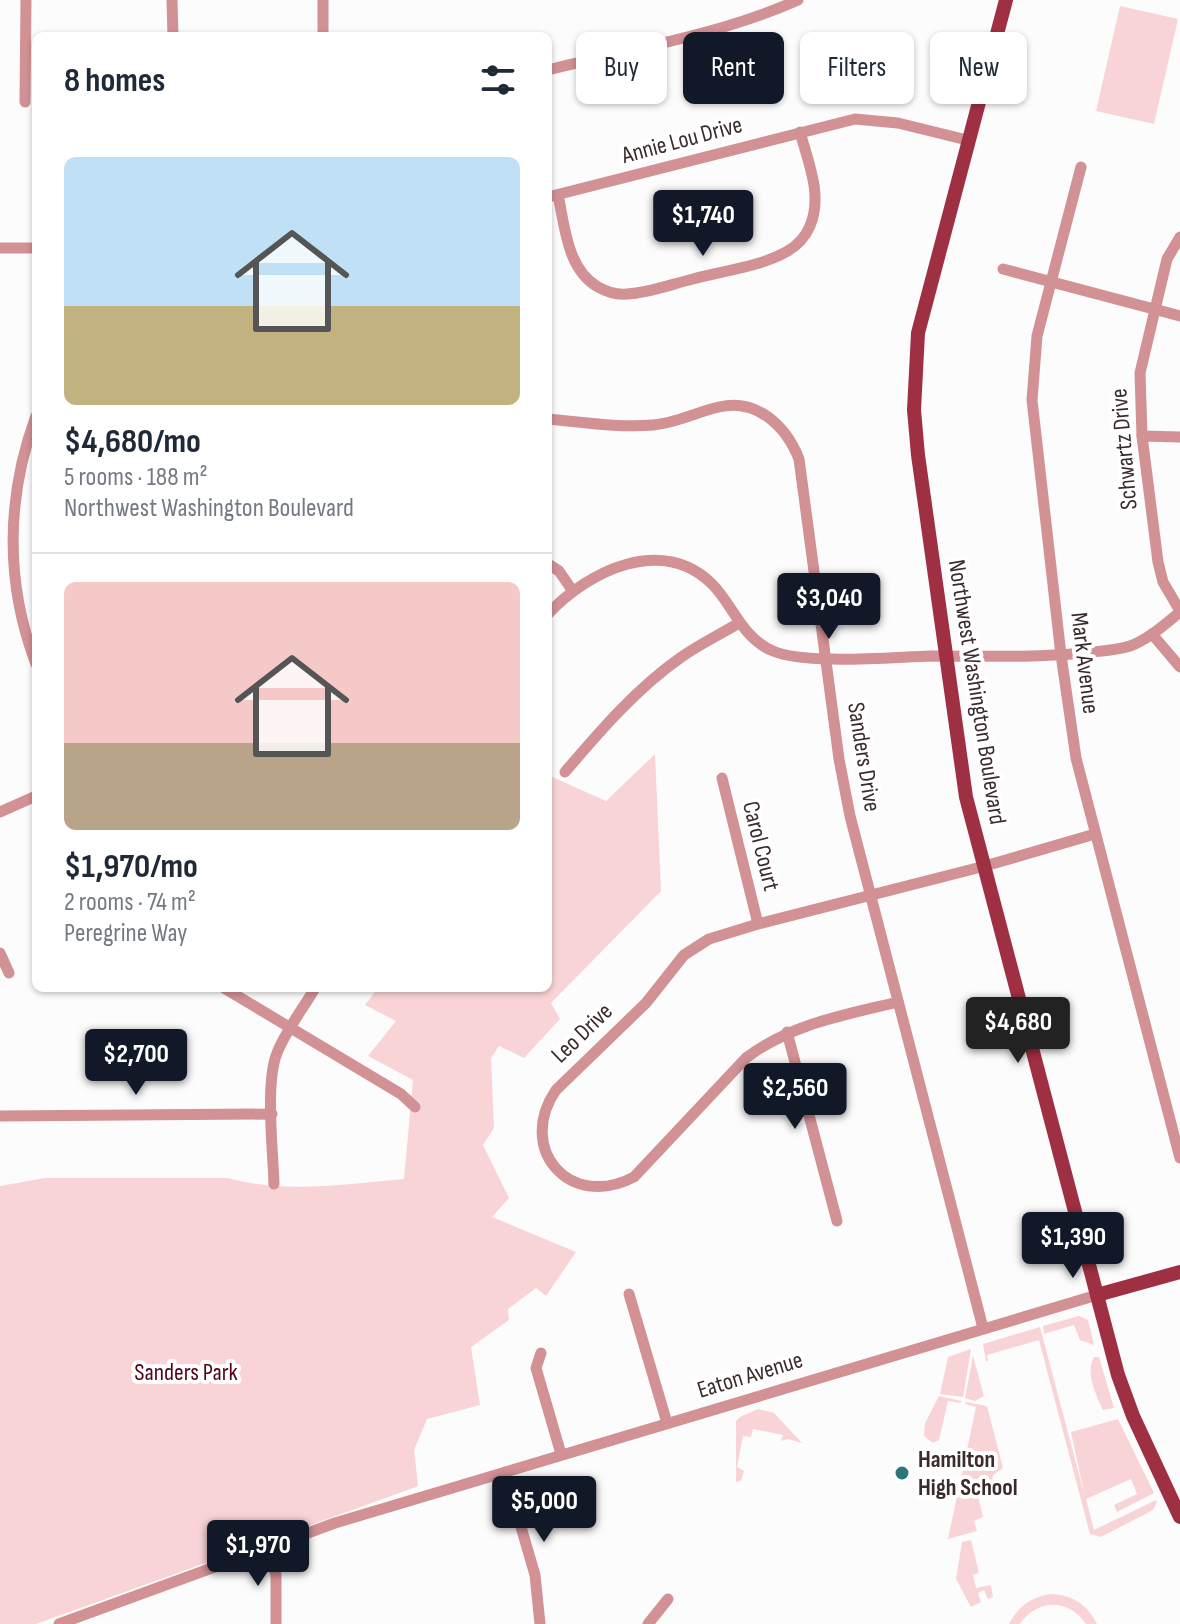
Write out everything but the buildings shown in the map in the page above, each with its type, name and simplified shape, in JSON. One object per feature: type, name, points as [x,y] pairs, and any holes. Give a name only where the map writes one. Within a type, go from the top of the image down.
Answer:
[{"type":"main road","name":"Northwest Washington Boulevard","points":[[1006,0],[918,333],[915,370],[918,455],[966,797],[1124,1395],[1180,1517]]},
{"type":"main road","name":"Eaton Avenue","points":[[1097,1295],[1180,1272]]},
{"type":"street","points":[[25,102],[26,0]]},
{"type":"street","points":[[172,0],[173,32]]},
{"type":"street","points":[[323,0],[323,32]]},
{"type":"street","points":[[552,69],[732,24],[798,0]]},
{"type":"street","name":"Annie Lou Drive","points":[[553,196],[855,119],[877,119],[967,140]]},
{"type":"street","points":[[553,196],[577,265],[597,286],[610,293],[639,292],[775,258],[802,241],[816,206],[815,185],[800,132]]},
{"type":"street","name":"Mark Avenue","points":[[1081,167],[1037,336],[1032,400],[1076,758],[1180,1158]]},
{"type":"street","name":"Schwartz Drive","points":[[1180,237],[1167,259],[1140,373],[1142,436],[1158,562],[1163,582],[1180,612]]},
{"type":"street","points":[[0,248],[32,248]]},
{"type":"street","points":[[1003,269],[1180,316]]},
{"type":"street","name":"Sanders Drive","points":[[552,419],[651,425],[677,422],[721,406],[737,406],[755,409],[782,428],[793,443],[799,459],[839,759],[870,896],[983,1328]]},
{"type":"street","points":[[32,429],[17,477],[12,533],[16,588],[25,635],[32,653]]},
{"type":"street","points":[[1142,436],[1180,437]]},
{"type":"street","points":[[552,610],[572,590],[604,571],[628,563],[664,561],[696,571],[726,601],[739,623],[771,651],[785,655],[826,658],[1061,655],[1131,645],[1152,634],[1180,612]]},
{"type":"street","points":[[552,567],[559,571],[572,590]]},
{"type":"street","points":[[565,772],[614,715],[645,687],[679,658],[739,623]]},
{"type":"street","points":[[1152,634],[1180,667]]},
{"type":"street","name":"Carol Court","points":[[722,778],[758,924]]},
{"type":"street","points":[[0,812],[32,798]]},
{"type":"street","name":"Leo Drive","points":[[898,1002],[813,1023],[764,1043],[746,1058],[634,1177],[619,1185],[588,1188],[572,1182],[557,1171],[545,1150],[543,1116],[556,1090],[646,1003],[684,955],[709,939],[1095,834]]},
{"type":"street","points":[[0,953],[9,973]]},
{"type":"street","points":[[230,992],[401,1094],[415,1107]]},
{"type":"street","points":[[274,1184],[272,1114],[276,1054],[313,992]]},
{"type":"street","points":[[787,1032],[837,1221]]},
{"type":"street","points":[[0,1116],[272,1114]]},
{"type":"street","points":[[629,1294],[667,1423]]},
{"type":"street","name":"Eaton Avenue","points":[[59,1624],[335,1523],[1097,1295]]},
{"type":"street","points":[[541,1353],[536,1368],[561,1454]]},
{"type":"street","points":[[505,1472],[535,1575],[540,1624]]},
{"type":"street","points":[[269,1546],[276,1575],[276,1624]]},
{"type":"street","points":[[648,1624],[668,1599]]},
{"type":"green space","points":[[1120,6],[1178,19],[1154,124],[1096,111]]},
{"type":"green space","name":"Sanders Park","points":[[655,754],[661,891],[551,1003],[560,1019],[524,1058],[499,1046],[491,1058],[494,1128],[483,1145],[509,1198],[492,1217],[576,1252],[546,1296],[536,1288],[508,1309],[509,1320],[471,1347],[480,1405],[427,1419],[414,1450],[416,1487],[36,1624],[0,1624],[0,1186],[45,1178],[228,1178],[293,1187],[404,1179],[413,1080],[368,1056],[396,1021],[365,1005],[375,992],[552,992],[552,777],[606,801]]},
{"type":"green space","points":[[1079,1316],[1088,1320],[1094,1345],[1080,1340],[1074,1325],[1044,1334],[1043,1326]]},
{"type":"green space","points":[[1040,1327],[1085,1497],[1071,1432],[1118,1419],[1154,1493],[1117,1512],[1114,1505],[1137,1494],[1131,1479],[1086,1499],[1094,1530],[1157,1502],[1153,1510],[1101,1537],[1090,1534],[1039,1340],[987,1355],[986,1361],[983,1344]]},
{"type":"green space","points":[[971,1349],[963,1397],[940,1394],[948,1357]]},
{"type":"green space","points":[[973,1356],[984,1396],[975,1401],[965,1398]]},
{"type":"green space","points":[[1094,1357],[1099,1357],[1114,1408],[1103,1410],[1097,1398],[1091,1376]]},
{"type":"green space","points":[[939,1396],[961,1403],[948,1401],[939,1440],[933,1443],[924,1436],[925,1423]]},
{"type":"green space","points":[[966,1402],[987,1406],[1003,1468],[993,1475],[992,1483],[961,1478],[976,1407]]},
{"type":"green space","points":[[758,1409],[774,1413],[802,1443],[788,1439],[781,1441],[783,1435],[753,1429],[751,1437],[743,1436],[737,1467],[744,1471],[741,1481],[736,1482],[736,1421]]},
{"type":"green space","points":[[960,1482],[979,1487],[976,1488],[983,1517],[974,1521],[977,1531],[948,1539]]},
{"type":"green space","points":[[971,1540],[979,1573],[973,1575],[976,1588],[991,1585],[993,1597],[988,1599],[984,1590],[978,1593],[981,1602],[971,1607],[956,1579],[962,1542]]},
{"type":"green space","points":[[1051,1594],[1079,1602],[1097,1624],[1086,1624],[1071,1610],[1053,1605],[1036,1610],[1020,1624],[1009,1624],[1026,1603]]},
{"type":"place","name":"Hamilton High School","points":[[902,1473]]}]
